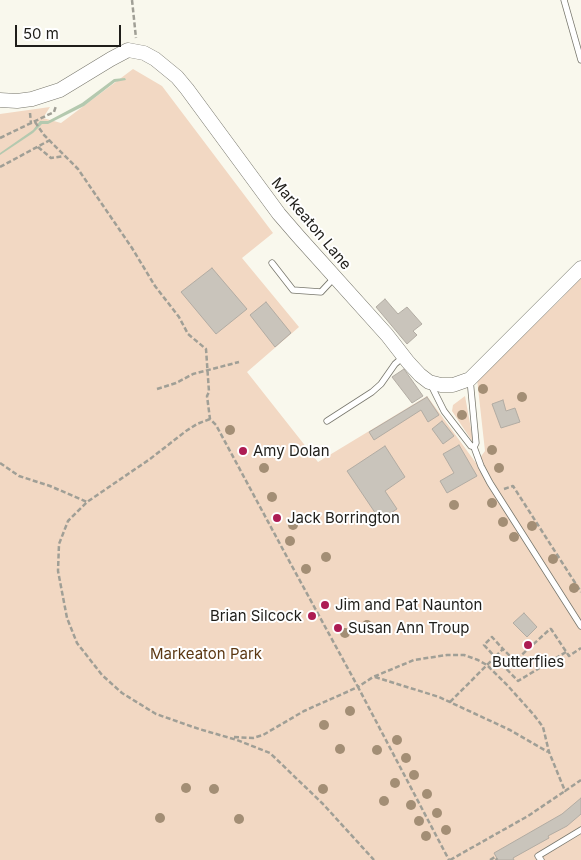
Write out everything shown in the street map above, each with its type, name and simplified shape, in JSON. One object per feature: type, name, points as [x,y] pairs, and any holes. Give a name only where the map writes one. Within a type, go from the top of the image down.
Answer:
[{"type":"street","points":[[0,100],[17,101],[48,94],[66,87],[121,53],[128,50],[136,51]]},
{"type":"street","name":"Markeaton Lane","points":[[136,51],[155,58],[176,77],[279,214],[334,278],[387,335],[403,356],[429,382]]},
{"type":"street","points":[[429,382],[452,385],[470,379],[581,268]]},
{"type":"lane","points":[[564,0],[581,60]]},
{"type":"lane","points":[[272,263],[293,290],[321,292],[334,278]]},
{"type":"lane","points":[[327,421],[372,392],[381,384],[403,356]]},
{"type":"lane","points":[[470,379],[476,443],[474,447]]},
{"type":"lane","points":[[429,382],[444,411],[471,446],[474,447],[481,466],[581,626]]},
{"type":"lane","points":[[540,860],[538,856],[581,830]]},
{"type":"path","points":[[132,0],[136,51]]},
{"type":"path","points":[[0,138],[35,122],[44,135],[78,169],[132,248],[155,286],[179,317],[188,334],[206,349],[206,371],[209,392],[207,396],[210,419],[216,424],[450,860],[528,816],[581,780]]},
{"type":"path","points":[[0,167],[50,140]]},
{"type":"path","points":[[38,146],[51,158],[64,156]]},
{"type":"path","points":[[157,389],[176,383],[193,374],[239,362]]},
{"type":"path","points":[[210,419],[186,431],[87,502],[68,521],[60,544],[58,571],[67,618],[77,643],[102,675],[122,693],[156,714],[199,729],[230,737],[270,753],[323,804],[374,860]]},
{"type":"path","points":[[0,463],[19,476],[50,486],[87,502]]},
{"type":"path","points":[[498,494],[513,486],[581,592]]},
{"type":"path","points":[[566,652],[518,682],[484,645],[492,637],[514,661],[550,629],[566,652],[568,656],[581,648]]},
{"type":"path","points":[[450,702],[504,649]]},
{"type":"path","points":[[230,737],[253,738],[263,735],[304,711],[358,687],[373,677],[414,660],[437,656],[464,655],[487,665],[534,714],[543,728],[549,752],[565,790]]},
{"type":"path","points":[[373,677],[410,687],[450,702],[510,730],[549,752]]},
{"type":"path","points":[[490,860],[495,857],[497,860]]},
{"type":"green space","name":"Markeaton Park","points":[[133,69],[162,86],[273,233],[242,258],[299,327],[247,372],[318,462],[427,396],[476,463],[485,451],[477,379],[561,299],[581,277],[581,860],[0,860],[0,114],[50,107],[43,118],[61,123]]},
{"type":"green space","points":[[465,396],[472,441],[452,411],[453,405]]},
{"type":"shaded area","points":[[125,78],[126,80],[115,82],[84,106],[48,124],[42,124],[33,133],[0,155],[0,153],[33,130],[40,121],[48,121],[82,103],[114,79]]},
{"type":"building","points":[[212,268],[247,309],[216,334],[181,292]]},
{"type":"building","points":[[385,299],[398,314],[407,307],[422,324],[413,331],[417,335],[407,344],[376,307]]},
{"type":"building","points":[[266,302],[291,333],[275,347],[250,315]]},
{"type":"building","points":[[404,369],[423,396],[412,403],[392,377]]},
{"type":"building","points":[[427,397],[439,415],[428,422],[421,410],[374,440],[369,432]]},
{"type":"building","points":[[503,400],[506,411],[515,408],[520,422],[501,428],[492,404]]},
{"type":"building","points":[[442,421],[454,436],[443,444],[432,429]]},
{"type":"building","points":[[459,445],[477,476],[447,493],[440,481],[454,473],[443,454]]},
{"type":"building","points":[[385,446],[405,477],[385,491],[397,509],[380,520],[347,471]]},
{"type":"building","points":[[524,613],[537,627],[527,637],[513,623]]},
{"type":"building","points":[[581,798],[581,814],[567,826],[513,858],[514,860],[498,860],[494,853],[562,814]]},
{"type":"place","name":"Amy Dolan","points":[[243,451]]},
{"type":"place","name":"Jack Borrington","points":[[277,518]]},
{"type":"place","name":"Jim and Pat Naunton","points":[[325,605]]},
{"type":"place","name":"Brian Silcock","points":[[312,616]]},
{"type":"place","name":"Susan Ann Troup","points":[[338,628]]},
{"type":"place","name":"Butterflies","points":[[528,645]]}]
